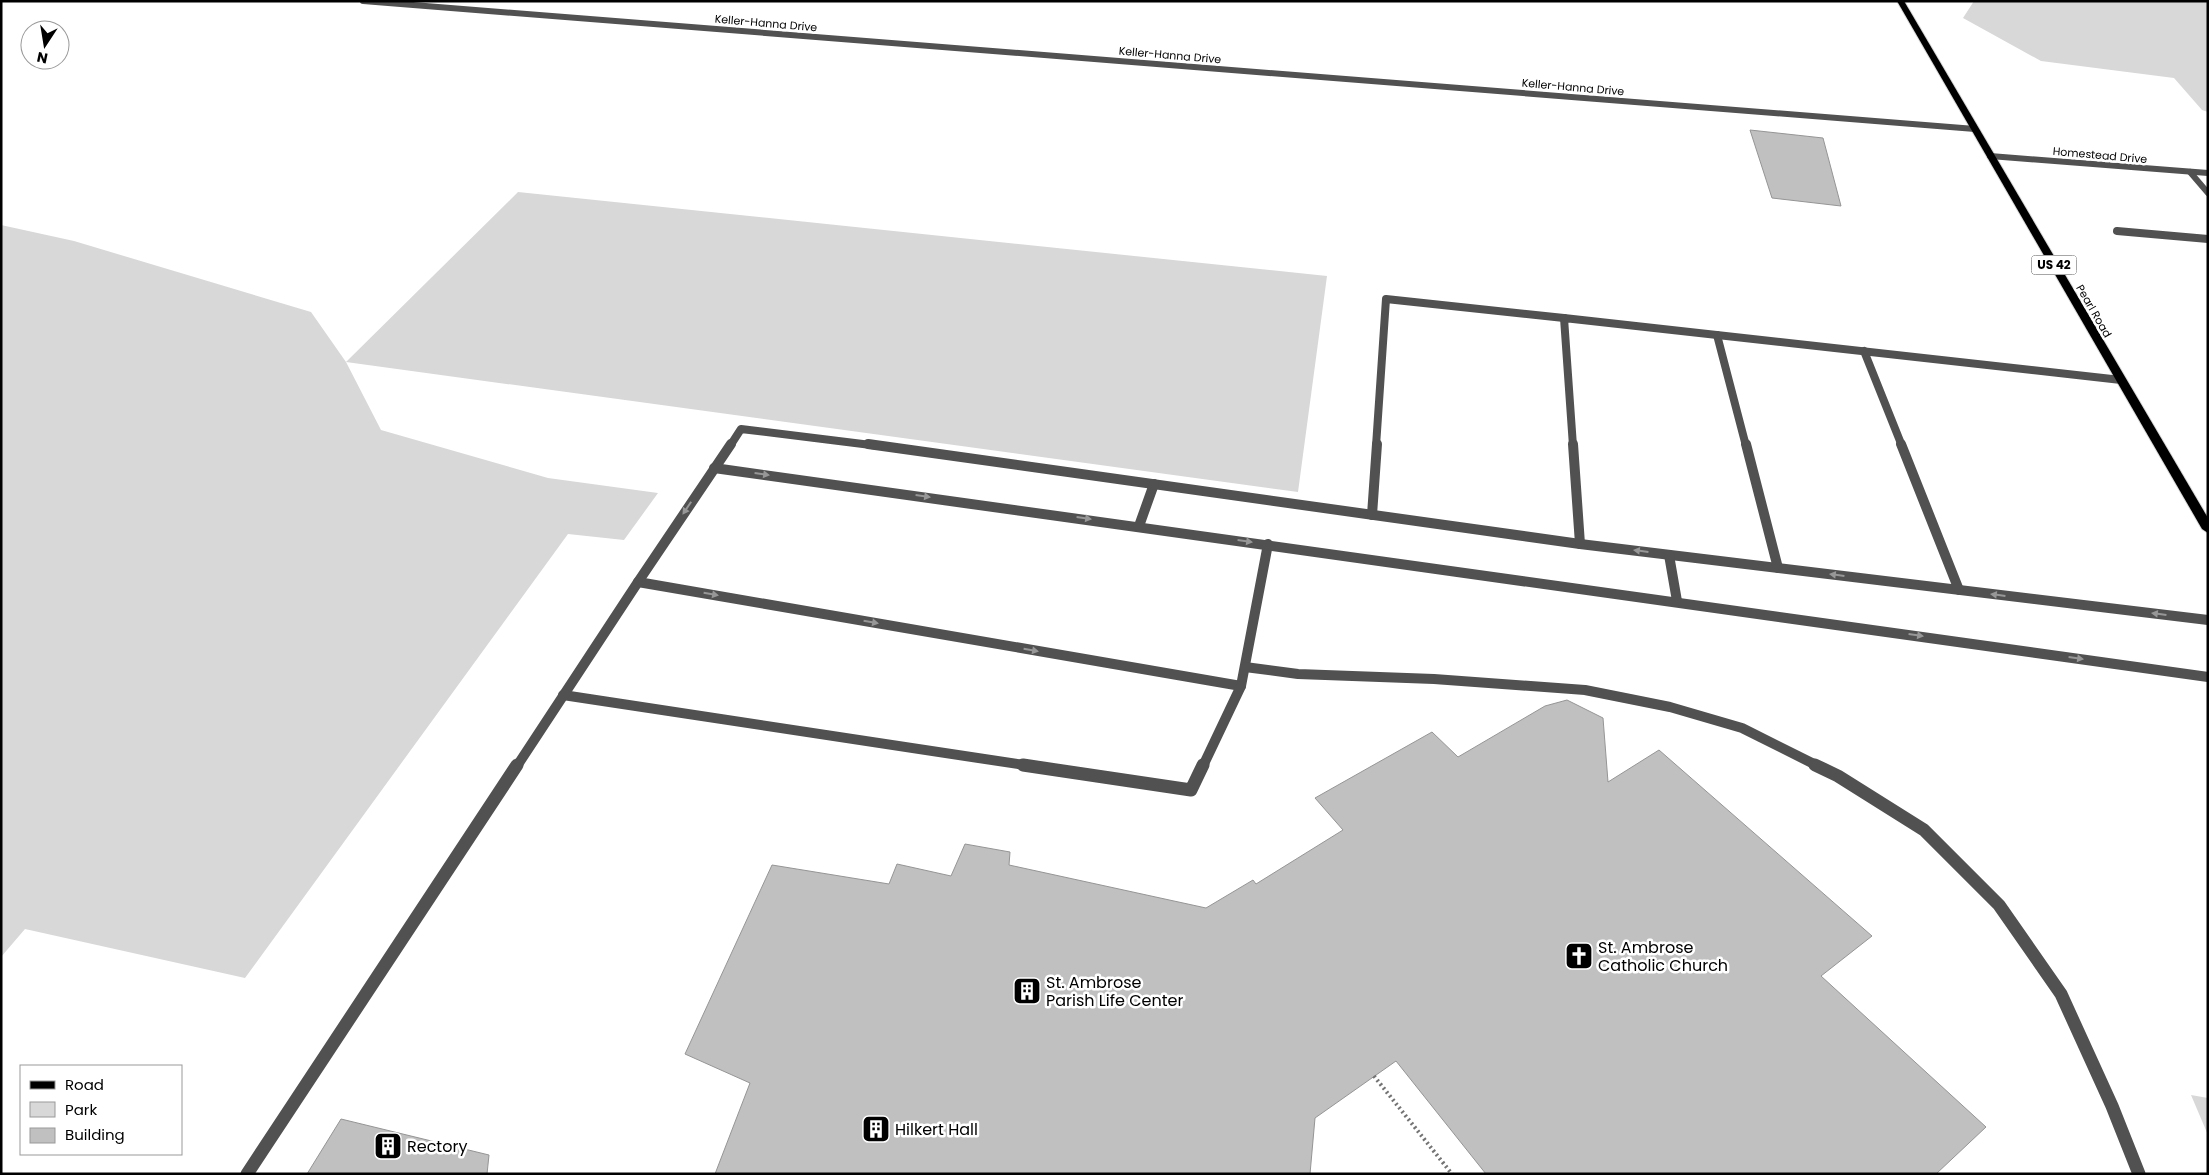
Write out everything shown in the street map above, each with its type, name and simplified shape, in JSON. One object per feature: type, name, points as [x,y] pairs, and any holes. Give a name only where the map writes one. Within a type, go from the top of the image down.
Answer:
[{"type":"main road","name":"Pearl Road","points":[[1900,1],[2208,529]]},
{"type":"street","name":"Keller-Hanna Drive","points":[[363,1],[1975,129]]},
{"type":"street","name":"Homestead Drive","points":[[1990,156],[2208,173]]},
{"type":"street","points":[[2190,172],[2208,192]]},
{"type":"street","points":[[2117,231],[2208,239]]},
{"type":"street","points":[[1372,515],[1386,298],[2121,380]]},
{"type":"street","points":[[1564,318],[1580,544]]},
{"type":"street","points":[[1717,335],[1778,568]]},
{"type":"street","points":[[1864,351],[1960,590]]},
{"type":"street","points":[[247,1174],[741,429],[914,450],[1580,544],[2208,620]]},
{"type":"street","points":[[714,468],[1677,601],[2208,677]]},
{"type":"street","points":[[1139,526],[1154,484]]},
{"type":"street","points":[[563,695],[1191,790],[1241,686],[1268,544]]},
{"type":"street","points":[[1669,555],[1677,601]]},
{"type":"street","points":[[638,582],[1241,686]]},
{"type":"street","points":[[1244,667],[1298,674],[1434,679],[1585,690],[1670,707],[1742,728],[1838,776],[1924,830],[1999,905],[2061,994],[2112,1106],[2139,1174]]},
{"type":"path","points":[[1374,1076],[1452,1174]]},
{"type":"green space","points":[[1974,1],[2208,1],[2208,112],[2202,110],[2174,78],[2041,61],[1963,18]]},
{"type":"green space","points":[[518,192],[1327,276],[1298,492],[346,362]]},
{"type":"green space","points":[[1,225],[74,241],[311,312],[346,362],[381,430],[548,478],[658,493],[624,540],[568,534],[245,978],[25,929],[1,957]]},
{"type":"green space","points":[[2191,1095],[2208,1098],[2208,1135]]},
{"type":"building","points":[[1750,130],[1823,138],[1841,206],[1772,198]]},
{"type":"building","points":[[1567,700],[1603,718],[1608,782],[1659,750],[1872,936],[1821,976],[1986,1127],[1936,1174],[1486,1174],[1396,1061],[1315,1118],[1310,1174],[715,1174],[750,1083],[685,1054],[772,865],[889,884],[897,864],[951,876],[965,844],[1010,852],[1009,865],[1206,908],[1253,880],[1256,884],[1343,830],[1315,798],[1432,732],[1458,757],[1545,706]]},
{"type":"building","name":"Rectory","points":[[341,1119],[489,1155],[487,1174],[307,1174]]},
{"type":"place","name":"St. Ambrose Catholic Church","points":[[1579,956]]},
{"type":"place","name":"St. Ambrose Parish Life Center","points":[[1027,991]]},
{"type":"place","name":"Hilkert Hall","points":[[876,1129]]},
{"type":"place","name":"Rectory","points":[[388,1146]]}]
